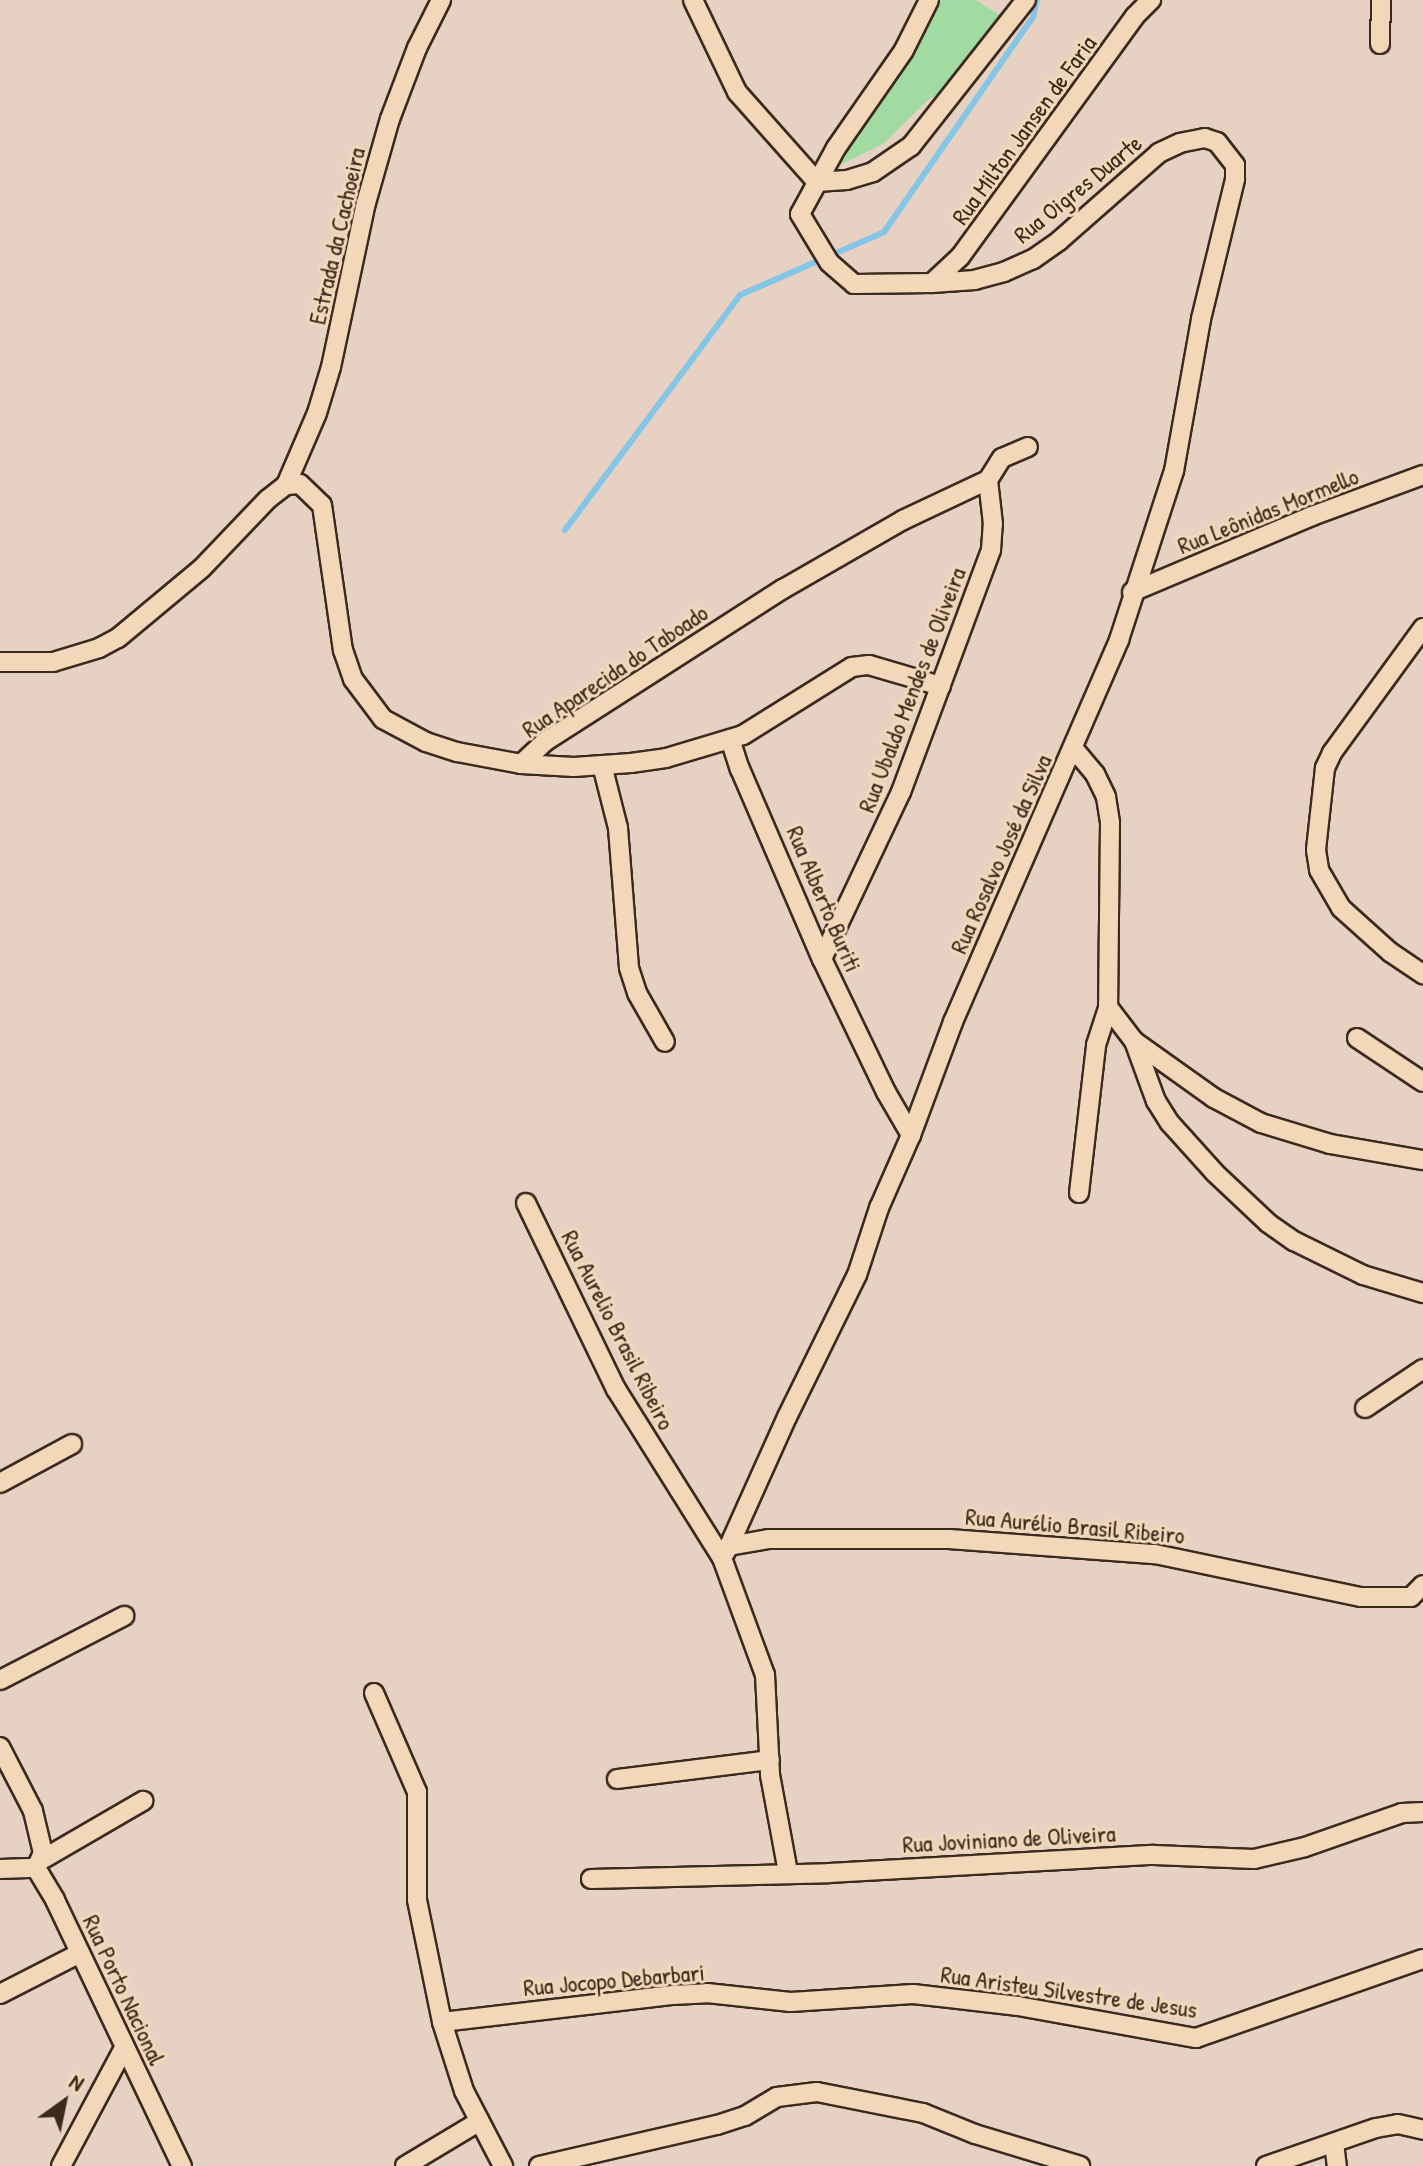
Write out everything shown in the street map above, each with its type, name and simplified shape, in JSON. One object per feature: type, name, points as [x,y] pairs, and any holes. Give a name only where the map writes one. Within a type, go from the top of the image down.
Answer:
[{"type":"street","name":"Estrada da Cachoeira","points":[[286,485],[317,413],[331,367],[366,203],[390,119],[417,48],[441,0]]},
{"type":"street","points":[[693,0],[737,92],[817,182]]},
{"type":"street","points":[[817,182],[904,50],[929,0]]},
{"type":"street","points":[[817,182],[847,180],[873,172],[911,146],[1026,0]]},
{"type":"street","points":[[1380,44],[1381,0]]},
{"type":"street","name":"Rua Milton Jansen de Faria","points":[[932,283],[960,257],[1135,16],[1150,1]]},
{"type":"street","name":"Rua Oigres Duarte","points":[[817,182],[800,214],[829,262],[854,284],[932,283],[975,280],[1033,259],[1081,223],[1159,153],[1180,143],[1211,139],[1224,146],[1230,155]]},
{"type":"street","name":"Rua Rosalvo José da Silva","points":[[726,1552],[857,1275],[879,1208],[911,1135],[953,1022],[1119,640],[1178,456],[1201,319],[1235,179],[1230,155]]},
{"type":"street","points":[[988,480],[1002,458],[1028,447]]},
{"type":"street","name":"Rua Leônidas Mormello","points":[[1132,592],[1312,516],[1423,475]]},
{"type":"street","name":"Rua Aparecida do Taboado","points":[[286,485],[300,484],[322,505],[343,650],[353,679],[366,700],[383,719],[426,742],[487,759],[521,764],[546,741],[783,589],[903,520],[988,480]]},
{"type":"street","name":"Rua Ubaldo Mendes de Oliveira","points":[[822,959],[901,792],[991,550],[993,524],[988,480]]},
{"type":"street","points":[[0,662],[53,662],[90,652],[118,638],[165,602],[286,485]]},
{"type":"street","points":[[1423,628],[1351,725],[1325,768],[1316,850],[1319,870],[1330,893],[1355,922],[1423,974]]},
{"type":"street","points":[[521,764],[602,765],[666,758],[730,739],[772,719],[852,667],[869,665],[941,686]]},
{"type":"street","name":"Rua Alberto Buriti","points":[[730,739],[822,959],[886,1092],[911,1135]]},
{"type":"street","points":[[1074,749],[1095,774],[1106,797],[1110,823],[1108,1007],[1100,1027],[1094,1059],[1079,1193]]},
{"type":"street","points":[[602,765],[618,828],[629,968],[637,993],[665,1042]]},
{"type":"street","points":[[1108,1007],[1134,1041],[1214,1098],[1261,1123],[1330,1144],[1423,1160]]},
{"type":"street","points":[[1357,1038],[1423,1082]]},
{"type":"street","points":[[1134,1041],[1156,1101],[1170,1123],[1268,1223],[1309,1250],[1363,1275],[1423,1293]]},
{"type":"street","name":"Rua Aurelio Brasil Ribeiro","points":[[526,1203],[616,1389],[726,1552],[765,1675],[770,1760],[788,1872]]},
{"type":"street","points":[[1365,1408],[1423,1369]]},
{"type":"street","points":[[0,1483],[72,1444]]},
{"type":"street","name":"Rua Aurélio Brasil Ribeiro","points":[[726,1552],[769,1539],[949,1539],[1155,1554],[1361,1597],[1411,1597],[1423,1585]]},
{"type":"street","points":[[0,1680],[124,1616]]},
{"type":"street","points":[[374,1693],[417,1792],[417,1900],[442,2022],[464,2091],[503,2166]]},
{"type":"street","name":"Rua Porto Nacional","points":[[0,1747],[33,1811],[40,1863],[124,2048],[182,2166]]},
{"type":"street","points":[[617,1779],[770,1760]]},
{"type":"street","points":[[0,1869],[40,1863],[143,1801]]},
{"type":"street","name":"Rua Joviniano de Oliveira","points":[[591,1879],[1154,1855],[1254,1859],[1305,1847],[1402,1813],[1423,1812]]},
{"type":"street","points":[[0,1994],[80,1953]]},
{"type":"street","name":"Rua Aristeu Silvestre de Jesus","points":[[791,2002],[913,1994],[962,1998],[1196,2038],[1423,1959]]},
{"type":"street","name":"Rua Jocopo Debarbari","points":[[442,2022],[707,1993],[791,2002]]},
{"type":"street","points":[[61,2166],[124,2048]]},
{"type":"street","points":[[539,2166],[717,2125],[745,2116],[777,2097],[817,2092],[923,2113],[975,2134],[1080,2166]]},
{"type":"street","points":[[405,2166],[480,2121]]},
{"type":"street","points":[[1266,2166],[1376,2128],[1398,2124],[1423,2130]]},
{"type":"street","points":[[1334,2143],[1337,2166]]},
{"type":"green space","points":[[936,0],[976,0],[1003,17],[955,86],[929,99],[883,144],[836,167],[933,12]]},
{"type":"waterway","points":[[565,530],[740,295],[884,232],[1033,17],[1037,0]]}]
